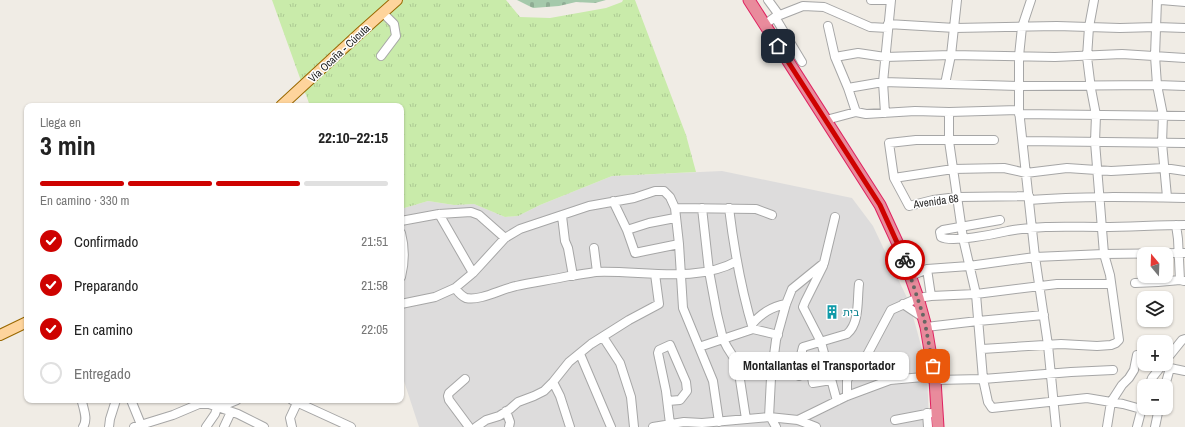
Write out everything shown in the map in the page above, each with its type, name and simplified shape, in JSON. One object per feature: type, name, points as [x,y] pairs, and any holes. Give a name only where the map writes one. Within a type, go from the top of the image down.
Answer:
[{"type":"highway","points":[[749,0],[880,205],[904,255],[925,323],[935,380],[932,413],[938,427]]},
{"type":"main road","name":"Vía Ocaña - Cúcuta","points":[[283,103],[397,0]]},
{"type":"main road","points":[[0,335],[24,323]]},
{"type":"street","points":[[768,0],[802,62]]},
{"type":"street","points":[[871,0],[885,0]]},
{"type":"street","points":[[885,113],[883,82],[891,0]]},
{"type":"street","points":[[945,84],[951,55],[957,0]]},
{"type":"street","points":[[1032,0],[1022,28],[1019,56],[1019,112],[1035,257],[1048,345],[1056,427]]},
{"type":"street","points":[[982,349],[1061,344],[1097,346],[1116,343],[1119,340],[1110,275],[1104,254],[1095,142],[1096,115],[1090,85],[1087,57],[1089,26],[1094,0]]},
{"type":"street","points":[[1157,0],[1156,85],[1163,115],[1162,143],[1167,197]]},
{"type":"street","points":[[1161,0],[1185,2]]},
{"type":"street","points":[[764,25],[777,16],[803,6],[824,7],[870,27],[1022,28],[1089,26],[1120,28],[1185,28]]},
{"type":"street","points":[[381,56],[396,36],[394,24],[382,13]]},
{"type":"street","points":[[828,26],[835,56],[856,112]]},
{"type":"street","points":[[835,56],[858,53],[885,57],[951,55],[1087,57],[1122,54],[1185,58]]},
{"type":"street","points":[[848,88],[883,82],[1019,86],[1185,86]]},
{"type":"street","points":[[826,120],[856,112],[866,114],[915,111],[1185,116]]},
{"type":"street","points":[[949,112],[948,141],[963,238],[976,294],[982,349],[983,379],[988,402],[992,408],[1087,398],[1137,408]]},
{"type":"street","name":"Avenida 68","points":[[948,141],[916,140],[889,143],[894,178],[909,206],[933,200],[957,197],[1185,198]]},
{"type":"street","points":[[948,141],[994,140]]},
{"type":"street","points":[[1023,141],[1185,143]]},
{"type":"street","points":[[894,178],[953,169],[1004,168],[1026,172],[1067,168],[1111,171],[1164,168],[1185,171]]},
{"type":"street","points":[[404,303],[435,297],[456,288],[473,273],[505,238],[520,229],[589,206],[634,198],[655,191],[664,191],[670,196],[675,208],[684,308],[713,381],[719,422]]},
{"type":"street","points":[[613,201],[627,230],[635,253],[679,244]]},
{"type":"street","points":[[675,208],[756,209],[772,215]]},
{"type":"street","points":[[702,208],[709,271],[723,339],[734,358],[739,373],[741,422]]},
{"type":"street","points":[[729,208],[745,302],[753,326]]},
{"type":"street","points":[[404,220],[438,214],[471,212],[479,215],[505,238]]},
{"type":"street","points":[[438,214],[473,273]]},
{"type":"street","points":[[562,216],[565,241],[568,248],[573,276]]},
{"type":"street","points":[[835,217],[824,263],[804,307],[821,342],[837,401]]},
{"type":"street","points":[[627,230],[649,223],[675,218]]},
{"type":"street","points":[[1000,220],[962,226],[940,232],[942,237],[945,239],[963,238],[1032,228],[1066,226],[1103,227],[1185,225]]},
{"type":"street","points":[[1135,283],[1182,280],[1182,253],[1176,225]]},
{"type":"street","points":[[404,243],[404,262]]},
{"type":"street","points":[[594,248],[597,272]]},
{"type":"street","points":[[911,276],[927,269],[969,266],[1035,257],[1182,253]]},
{"type":"street","points":[[456,288],[458,293],[465,298],[476,298],[515,286],[597,272],[655,274],[709,271],[725,268],[737,260]]},
{"type":"street","points":[[776,427],[770,418],[771,378],[778,335],[786,304],[792,289],[824,263]]},
{"type":"street","points":[[927,269],[931,296]]},
{"type":"street","points":[[478,426],[506,411],[518,402],[544,391],[569,362],[592,344],[629,320],[659,304],[655,274]]},
{"type":"street","points":[[799,376],[800,359],[803,347],[847,334],[852,329],[856,321],[858,284]]},
{"type":"street","points":[[847,396],[847,381],[853,366],[866,355],[891,310],[903,304],[918,298],[931,296],[976,294],[1057,284],[1111,284]]},
{"type":"street","points":[[699,346],[723,339],[753,326],[764,312],[776,306],[786,304]]},
{"type":"street","points":[[903,304],[925,323],[1044,316]]},
{"type":"street","points":[[753,326],[778,335]]},
{"type":"street","points":[[604,336],[620,362],[630,397],[634,427]]},
{"type":"street","points":[[1173,353],[1182,340],[1185,339]]},
{"type":"street","points":[[668,400],[680,400],[687,391],[686,382],[670,345],[659,350],[658,353],[668,400],[670,424]]},
{"type":"street","points":[[580,354],[611,427]]},
{"type":"street","points":[[1107,427],[1111,402],[1134,370],[1137,355]]},
{"type":"street","points":[[799,367],[810,366],[812,383],[831,380]]},
{"type":"street","points":[[1173,367],[1185,371]]},
{"type":"street","points":[[798,420],[847,396],[890,380],[923,377],[935,380],[983,379],[1113,370]]},
{"type":"street","points":[[1152,379],[1158,371]]},
{"type":"street","points":[[465,379],[449,393],[448,396],[449,400],[469,427]]},
{"type":"street","points":[[553,382],[560,396],[570,427]]},
{"type":"street","points":[[82,403],[86,418],[83,427]]},
{"type":"street","points":[[109,427],[115,403]]},
{"type":"street","points":[[132,403],[139,426],[173,415],[199,404],[209,404],[238,414],[264,427]]},
{"type":"street","points":[[206,427],[215,414],[217,408],[230,403]]},
{"type":"street","points":[[292,427],[290,418],[294,403]]},
{"type":"street","points":[[299,403],[351,427]]},
{"type":"street","points":[[506,411],[511,426]]},
{"type":"street","points":[[224,427],[231,412]]},
{"type":"street","points":[[895,420],[932,413],[928,427]]},
{"type":"street","points":[[1137,427],[1140,415]]},
{"type":"street","points":[[1155,427],[1158,415]]},
{"type":"street","points":[[653,427],[684,422],[702,425],[719,422],[741,422],[770,418],[798,420],[816,427]]},
{"type":"shaded area","points":[[722,171],[852,198],[873,226],[909,302],[927,367],[929,427],[419,427],[404,381],[404,208],[428,201],[454,205],[474,204],[505,217],[518,216],[540,205],[612,176]]},
{"type":"green space","points":[[272,0],[506,0],[520,17],[550,18],[606,8],[622,2],[623,0],[635,0],[686,135],[696,172],[612,176],[540,205],[518,216],[505,217],[474,204],[454,205],[428,201],[404,208],[404,103],[309,103]]},
{"type":"green space","points":[[517,0],[606,0],[595,3],[576,2],[559,6],[533,8]]},
{"type":"way so far","points":[[905,260],[924,318],[933,366]]},
{"type":"place","name":"בית","points":[[832,312]]},
{"type":"place","name":"Montallantas el Transportador","points":[[933,366]]},
{"type":"route","points":[[778,46],[880,205],[905,260]]}]
